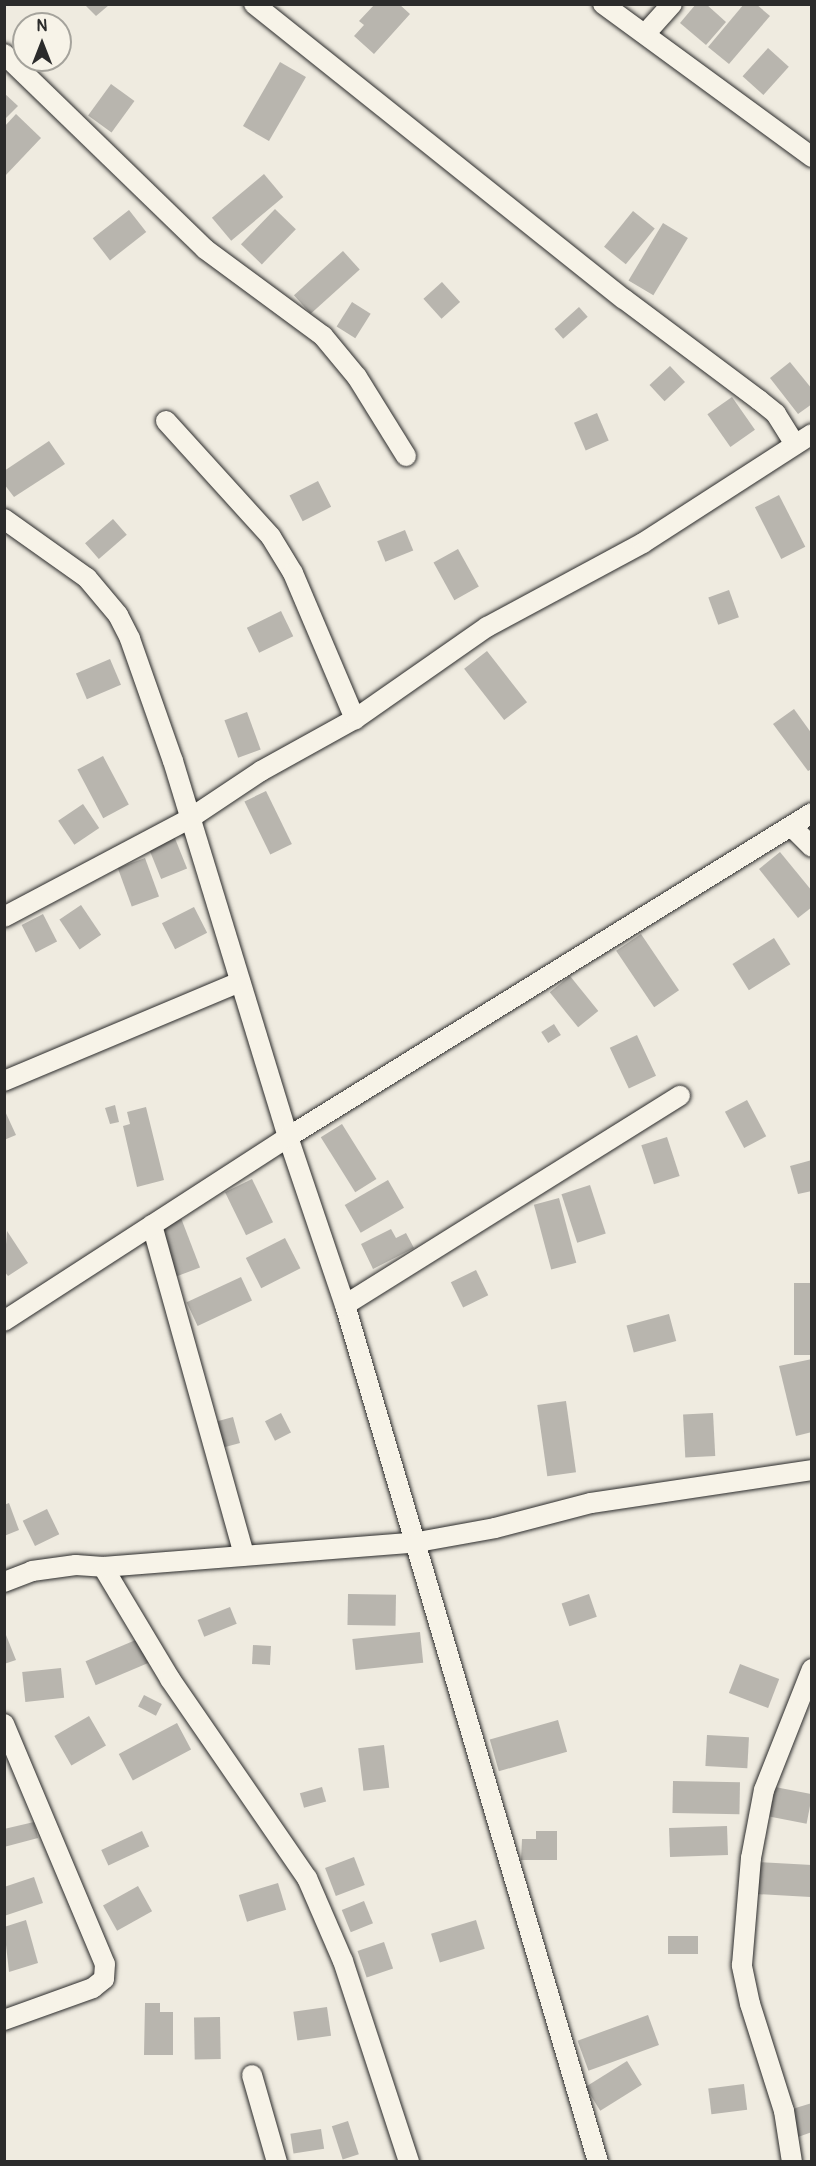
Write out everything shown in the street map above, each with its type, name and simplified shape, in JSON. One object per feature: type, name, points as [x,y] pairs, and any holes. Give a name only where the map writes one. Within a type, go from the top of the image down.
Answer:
[{"type":"street","points":[[4,917],[189,819],[261,771],[355,718],[487,627],[643,543],[803,439],[759,400],[624,299],[254,4]]},
{"type":"street","points":[[603,4],[812,157]]},
{"type":"street","points":[[645,34],[672,4]]},
{"type":"street","points":[[4,54],[205,249],[323,336],[357,377],[406,456]]},
{"type":"street","points":[[166,422],[271,537],[293,573],[355,718]]},
{"type":"street","points":[[4,519],[87,578],[118,615],[154,707],[288,1137],[345,1305],[417,1542],[598,2162]]},
{"type":"street","points":[[4,1321],[288,1137],[812,813]]},
{"type":"street","points":[[792,827],[812,847]]},
{"type":"street","points":[[4,1081],[240,982]]},
{"type":"street","points":[[345,1305],[680,1096]]},
{"type":"street","points":[[152,1225],[244,1555]]},
{"type":"street","points":[[4,1582],[32,1571],[76,1565],[103,1568],[417,1542],[495,1528],[591,1503],[812,1470]]},
{"type":"street","points":[[103,1568],[170,1679],[307,1878],[343,1961],[410,2162]]},
{"type":"street","points":[[792,2162],[781,2101],[750,2004],[742,1965],[751,1858],[764,1790],[812,1669]]},
{"type":"street","points":[[4,1724],[105,1964],[104,1979],[93,1988],[4,2020]]},
{"type":"street","points":[[252,2075],[278,2162]]},
{"type":"building","points":[[375,4],[399,4],[410,14],[374,54],[354,36],[364,25],[359,21]]},
{"type":"building","points":[[696,4],[706,4],[726,22],[706,45],[680,23]]},
{"type":"building","points":[[744,4],[756,4],[770,16],[729,64],[708,47]]},
{"type":"building","points":[[85,5],[109,5],[96,16]]},
{"type":"building","points":[[768,48],[789,67],[763,95],[743,76]]},
{"type":"building","points":[[280,62],[306,77],[269,141],[243,126]]},
{"type":"building","points":[[111,84],[134,101],[112,133],[88,116]]},
{"type":"building","points":[[4,93],[18,106],[4,120]]},
{"type":"building","points":[[16,114],[41,138],[4,177],[4,127]]},
{"type":"building","points":[[264,174],[283,197],[231,241],[212,218]]},
{"type":"building","points":[[275,209],[296,229],[262,264],[241,244]]},
{"type":"building","points":[[129,210],[146,232],[110,260],[93,238]]},
{"type":"building","points":[[633,211],[655,229],[626,264],[604,247]]},
{"type":"building","points":[[663,223],[688,238],[653,295],[628,280]]},
{"type":"building","points":[[343,251],[360,270],[311,314],[294,295]]},
{"type":"building","points":[[442,282],[460,302],[441,319],[423,299]]},
{"type":"building","points":[[352,302],[371,314],[355,338],[337,327]]},
{"type":"building","points":[[579,307],[588,317],[563,339],[554,329]]},
{"type":"building","points":[[790,362],[812,389],[812,404],[798,414],[770,378]]},
{"type":"building","points":[[670,366],[685,382],[665,401],[650,385]]},
{"type":"building","points":[[732,397],[755,430],[730,447],[707,414]]},
{"type":"building","points":[[597,413],[609,441],[586,450],[574,423]]},
{"type":"building","points":[[49,441],[65,464],[14,497],[4,484],[4,471]]},
{"type":"building","points":[[318,481],[331,507],[303,521],[289,496]]},
{"type":"building","points":[[779,495],[805,547],[781,559],[755,507]]},
{"type":"building","points":[[113,519],[127,535],[99,559],[85,543]]},
{"type":"building","points":[[405,530],[413,550],[385,562],[377,541]]},
{"type":"building","points":[[458,549],[479,587],[454,600],[434,563]]},
{"type":"building","points":[[729,590],[739,617],[718,625],[708,598]]},
{"type":"building","points":[[281,611],[293,636],[259,653],[247,628]]},
{"type":"building","points":[[487,651],[527,702],[504,720],[464,669]]},
{"type":"building","points":[[110,659],[121,685],[87,699],[76,673]]},
{"type":"building","points":[[794,709],[812,734],[812,769],[808,771],[773,724]]},
{"type":"building","points":[[247,712],[261,750],[238,758],[224,720]]},
{"type":"building","points":[[103,756],[129,805],[103,818],[77,770]]},
{"type":"building","points":[[266,791],[292,844],[270,855],[244,802]]},
{"type":"building","points":[[83,804],[99,828],[74,845],[58,821]]},
{"type":"building","points":[[174,836],[187,868],[161,879],[148,846]]},
{"type":"building","points":[[780,852],[812,891],[812,907],[798,918],[759,869]]},
{"type":"building","points":[[145,858],[159,897],[132,906],[118,868]]},
{"type":"building","points":[[81,905],[101,935],[80,949],[59,920]]},
{"type":"building","points":[[194,907],[207,933],[175,949],[162,923]]},
{"type":"building","points":[[43,914],[57,942],[36,953],[22,925]]},
{"type":"building","points":[[641,934],[679,990],[654,1007],[616,951]]},
{"type":"building","points":[[774,938],[790,964],[749,990],[732,964]]},
{"type":"building","points":[[570,976],[598,1011],[578,1027],[550,992]]},
{"type":"building","points":[[554,1024],[561,1035],[548,1043],[541,1032]]},
{"type":"building","points":[[637,1035],[656,1076],[629,1088],[610,1048]]},
{"type":"building","points":[[747,1100],[766,1136],[744,1148],[725,1112]]},
{"type":"building","points":[[115,1105],[119,1122],[110,1124],[105,1108]]},
{"type":"building","points":[[146,1107],[164,1180],[137,1187],[123,1126],[130,1124],[127,1112]]},
{"type":"building","points":[[4,1109],[16,1135],[4,1140]]},
{"type":"building","points":[[342,1124],[376,1179],[355,1192],[321,1137]]},
{"type":"building","points":[[667,1137],[680,1176],[654,1184],[641,1145]]},
{"type":"building","points":[[812,1160],[812,1191],[798,1194],[790,1166]]},
{"type":"building","points":[[252,1179],[273,1222],[246,1235],[225,1192]]},
{"type":"building","points":[[388,1180],[404,1208],[361,1233],[345,1205]]},
{"type":"building","points":[[590,1185],[606,1234],[577,1243],[561,1194]]},
{"type":"building","points":[[559,1198],[576,1263],[551,1269],[534,1205]]},
{"type":"building","points":[[181,1218],[200,1267],[173,1278],[154,1228]]},
{"type":"building","points":[[391,1229],[396,1238],[406,1233],[414,1248],[373,1269],[361,1244]]},
{"type":"building","points":[[7,1231],[28,1263],[8,1276],[4,1271]]},
{"type":"building","points":[[285,1238],[300,1268],[261,1288],[246,1258]]},
{"type":"building","points":[[476,1270],[488,1295],[463,1307],[451,1282]]},
{"type":"building","points":[[241,1277],[252,1301],[198,1326],[187,1302]]},
{"type":"building","points":[[794,1283],[812,1283],[812,1355],[794,1355]]},
{"type":"building","points":[[669,1314],[676,1341],[634,1352],[626,1325]]},
{"type":"building","points":[[812,1359],[812,1432],[796,1436],[779,1366]]},
{"type":"building","points":[[566,1401],[576,1472],[547,1476],[537,1405]]},
{"type":"building","points":[[281,1413],[291,1433],[275,1441],[265,1421]]},
{"type":"building","points":[[713,1413],[715,1456],[685,1458],[683,1415]]},
{"type":"building","points":[[233,1417],[240,1443],[221,1448],[214,1422]]},
{"type":"building","points":[[9,1503],[19,1530],[4,1536],[4,1505]]},
{"type":"building","points":[[47,1509],[59,1534],[35,1546],[23,1521]]},
{"type":"building","points":[[348,1594],[396,1595],[395,1626],[347,1625]]},
{"type":"building","points":[[589,1594],[597,1617],[569,1626],[562,1603]]},
{"type":"building","points":[[230,1607],[237,1624],[204,1637],[198,1620]]},
{"type":"building","points":[[4,1630],[16,1660],[4,1664]]},
{"type":"building","points":[[420,1632],[423,1663],[356,1670],[352,1639]]},
{"type":"building","points":[[138,1639],[148,1663],[96,1685],[86,1661]]},
{"type":"building","points":[[253,1645],[271,1646],[270,1665],[252,1664]]},
{"type":"building","points":[[740,1664],[779,1679],[768,1708],[729,1693]]},
{"type":"building","points":[[61,1668],[64,1698],[25,1702],[22,1672]]},
{"type":"building","points":[[144,1695],[162,1704],[156,1716],[138,1707]]},
{"type":"building","points":[[89,1716],[106,1745],[71,1765],[54,1736]]},
{"type":"building","points":[[558,1720],[567,1752],[499,1771],[490,1740]]},
{"type":"building","points":[[177,1723],[191,1749],[133,1780],[119,1754]]},
{"type":"building","points":[[707,1735],[749,1737],[747,1768],[705,1766]]},
{"type":"building","points":[[384,1745],[389,1788],[363,1791],[358,1748]]},
{"type":"building","points":[[673,1781],[740,1782],[739,1814],[672,1813]]},
{"type":"building","points":[[322,1787],[326,1801],[304,1808],[300,1793]]},
{"type":"building","points":[[775,1787],[812,1794],[807,1824],[769,1816]]},
{"type":"building","points":[[34,1822],[38,1838],[4,1847],[4,1829]]},
{"type":"building","points":[[727,1826],[728,1855],[670,1857],[669,1828]]},
{"type":"building","points":[[142,1831],[149,1846],[108,1865],[101,1850]]},
{"type":"building","points":[[536,1831],[557,1831],[557,1860],[521,1860],[522,1839],[536,1839]]},
{"type":"building","points":[[354,1857],[365,1885],[336,1896],[325,1868]]},
{"type":"building","points":[[756,1862],[812,1865],[810,1897],[754,1894]]},
{"type":"building","points":[[34,1877],[43,1903],[4,1916],[4,1887]]},
{"type":"building","points":[[278,1883],[286,1910],[247,1922],[239,1895]]},
{"type":"building","points":[[138,1886],[152,1911],[117,1931],[103,1905]]},
{"type":"building","points":[[364,1901],[373,1923],[351,1932],[342,1910]]},
{"type":"building","points":[[26,1920],[38,1963],[9,1972],[4,1927]]},
{"type":"building","points":[[476,1920],[485,1949],[440,1962],[431,1934]]},
{"type":"building","points":[[668,1936],[698,1936],[698,1954],[668,1954]]},
{"type":"building","points":[[384,1942],[393,1968],[367,1978],[358,1951]]},
{"type":"building","points":[[145,2003],[160,2003],[160,2012],[173,2012],[173,2055],[144,2055]]},
{"type":"building","points":[[327,2007],[331,2036],[297,2040],[293,2012]]},
{"type":"building","points":[[648,2015],[659,2045],[588,2071],[578,2041]]},
{"type":"building","points":[[194,2017],[220,2017],[221,2059],[195,2059]]},
{"type":"building","points":[[627,2061],[642,2085],[600,2111],[585,2087]]},
{"type":"building","points":[[744,2084],[747,2110],[711,2114],[708,2088]]},
{"type":"building","points":[[812,2103],[812,2132],[798,2137],[789,2110]]},
{"type":"building","points":[[348,2121],[359,2154],[343,2160],[332,2126]]},
{"type":"building","points":[[321,2129],[324,2149],[294,2154],[290,2134]]}]
